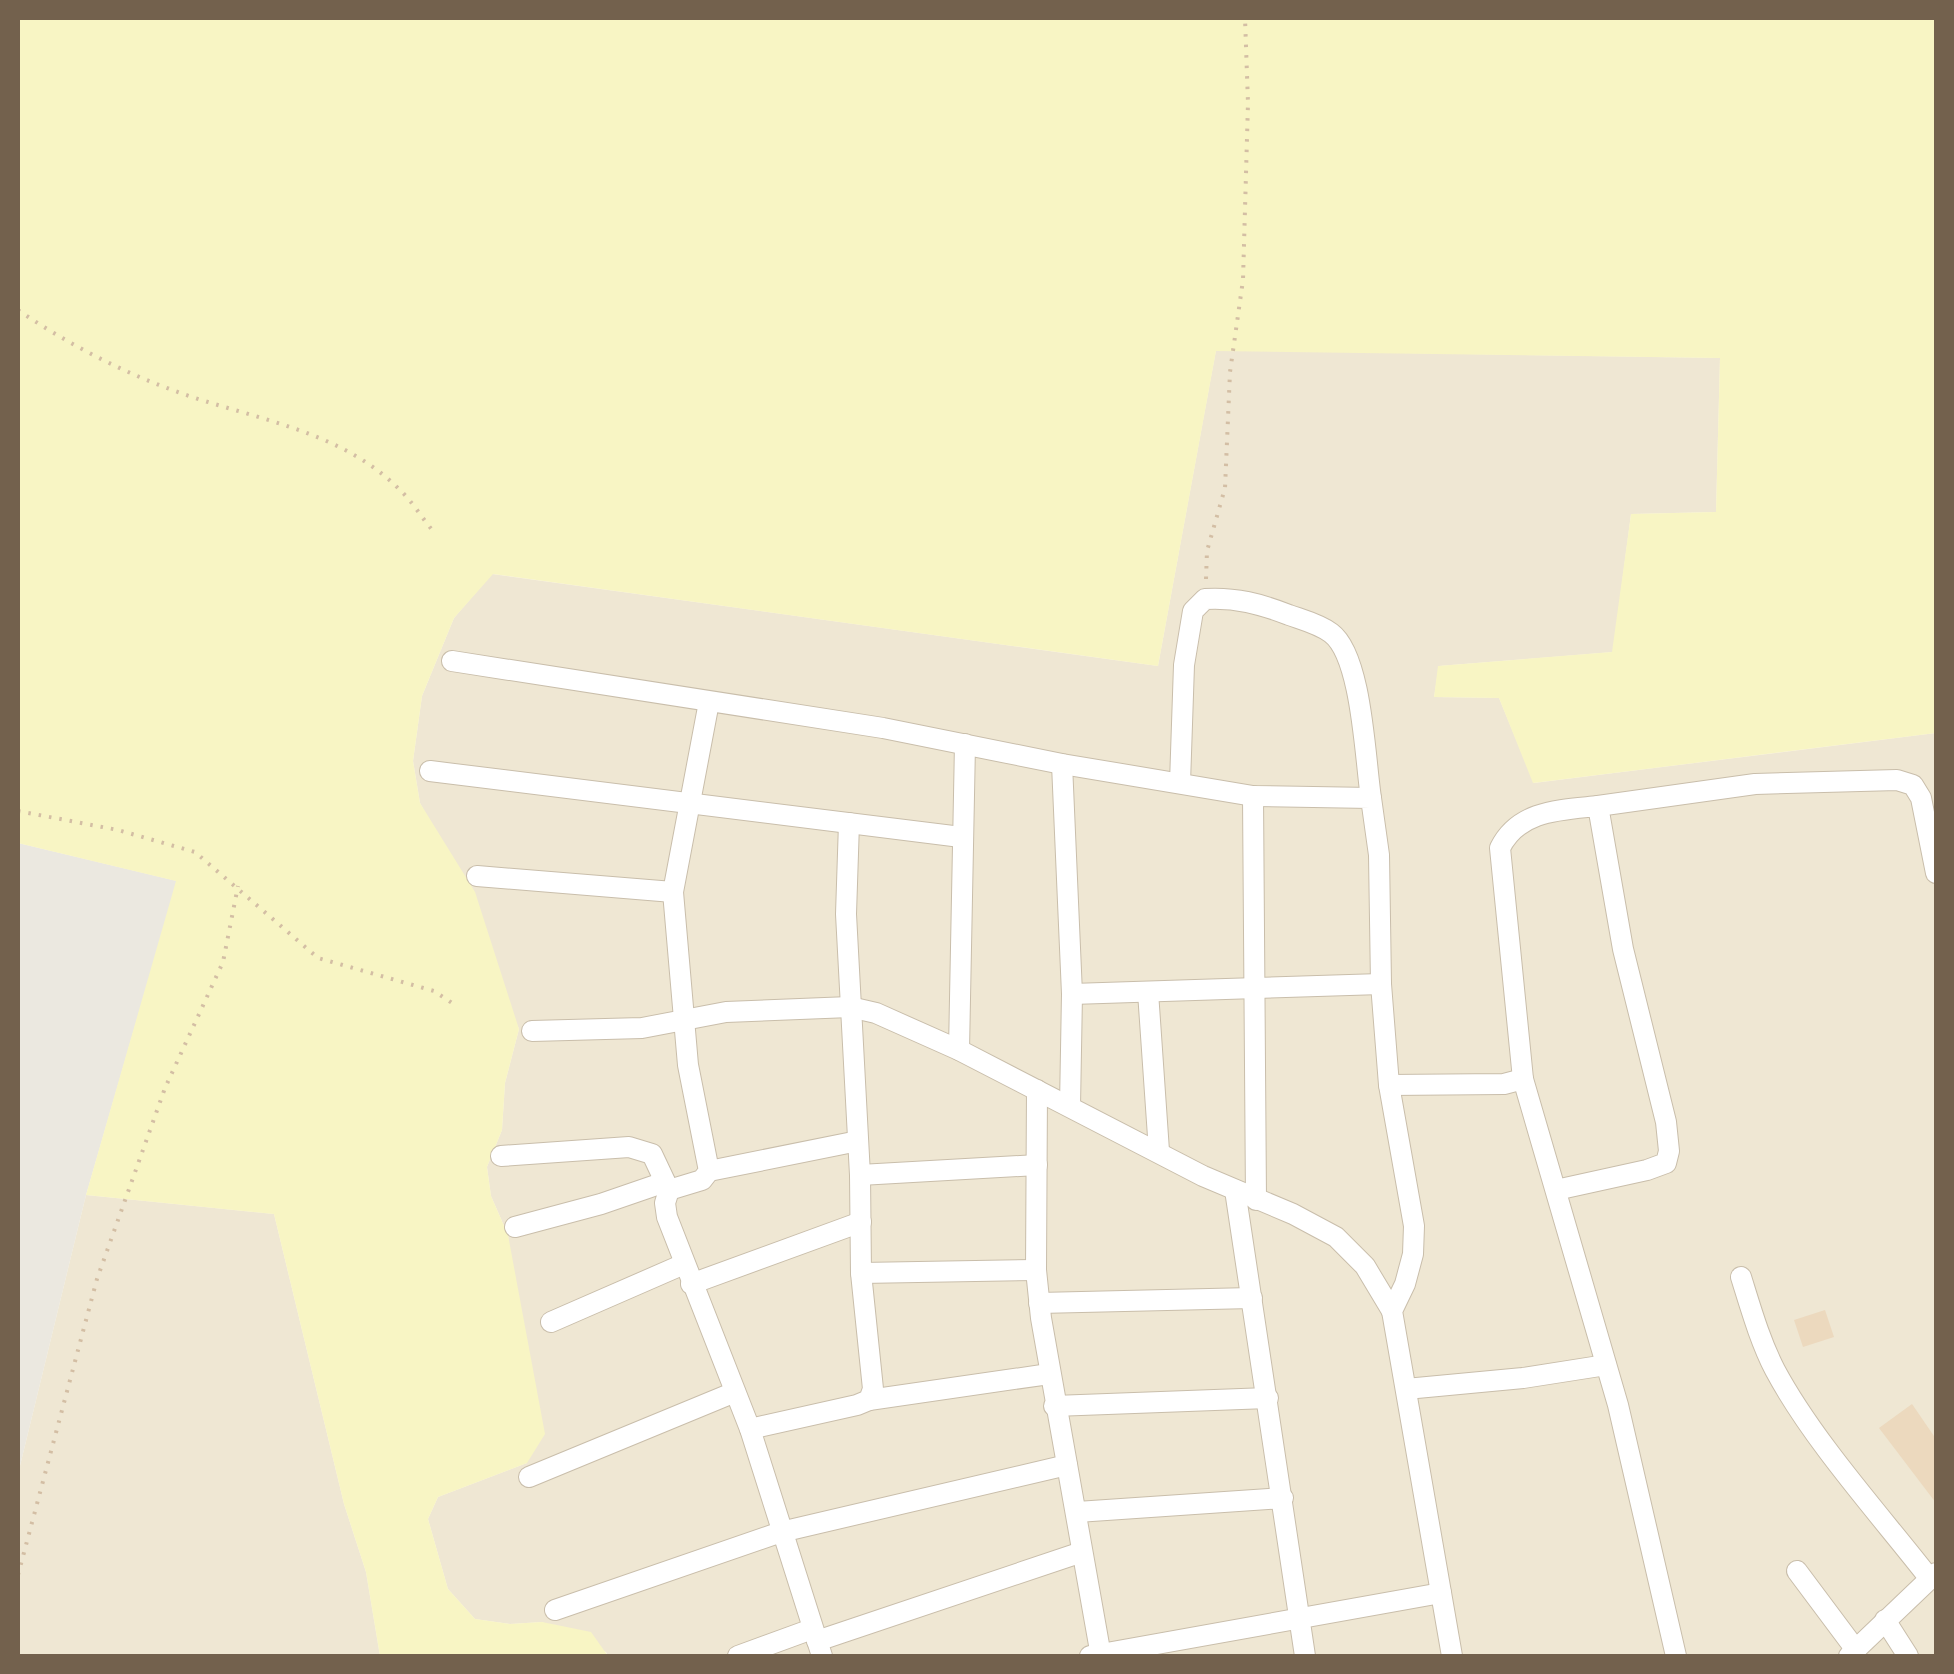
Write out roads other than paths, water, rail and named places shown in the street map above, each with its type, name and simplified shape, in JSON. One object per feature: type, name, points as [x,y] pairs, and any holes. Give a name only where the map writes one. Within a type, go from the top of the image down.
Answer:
[{"type":"street","points":[[1180,783],[1184,665],[1193,611],[1206,599],[1230,598],[1277,610],[1332,634],[1342,645],[1353,676],[1379,855],[1381,984],[1388,1085],[1414,1226],[1409,1269],[1392,1311]]},
{"type":"street","points":[[452,661],[965,744],[1253,796],[1371,798]]},
{"type":"street","points":[[709,702],[673,892],[688,1065],[709,1170]]},
{"type":"street","points":[[959,1050],[965,744]]},
{"type":"street","points":[[1062,764],[1072,994],[1070,1106]]},
{"type":"street","points":[[430,771],[961,837]]},
{"type":"street","points":[[1676,1656],[1606,1365],[1523,1079],[1500,848],[1506,836],[1534,815],[1755,784],[1897,780],[1914,785],[1921,798],[1936,873]]},
{"type":"street","points":[[1253,796],[1256,1200]]},
{"type":"street","points":[[1556,1190],[1647,1170],[1666,1163],[1669,1151],[1666,1122],[1609,882],[1598,806]]},
{"type":"street","points":[[849,823],[846,914],[860,1175],[861,1273],[871,1364],[872,1389],[868,1400]]},
{"type":"street","points":[[477,876],[673,892]]},
{"type":"street","points":[[1072,994],[1381,984]]},
{"type":"street","points":[[1148,992],[1158,1151]]},
{"type":"street","points":[[532,1031],[642,1028],[726,1012],[850,1008],[876,1013],[959,1050],[1336,1237],[1366,1266],[1392,1311],[1452,1656]]},
{"type":"street","points":[[1388,1085],[1504,1084],[1523,1079]]},
{"type":"street","points":[[1037,1090],[1039,1303],[1054,1406],[1077,1512],[1097,1655],[1442,1593]]},
{"type":"street","points":[[515,1227],[702,1180],[709,1170],[858,1141]]},
{"type":"street","points":[[502,1156],[640,1148],[652,1154],[667,1186],[666,1217],[750,1429],[817,1642]]},
{"type":"street","points":[[860,1175],[1036,1165]]},
{"type":"street","points":[[1235,1190],[1306,1656]]},
{"type":"street","points":[[551,1322],[687,1274],[861,1222]]},
{"type":"street","points":[[861,1273],[1036,1270]]},
{"type":"street","points":[[1741,1277],[1758,1332],[1776,1371],[1806,1418],[1934,1576],[1852,1653],[1797,1571]]},
{"type":"street","points":[[1039,1303],[1252,1298]]},
{"type":"street","points":[[1406,1390],[1606,1365]]},
{"type":"street","points":[[750,1429],[868,1400],[1049,1374]]},
{"type":"street","points":[[529,1477],[735,1392]]},
{"type":"street","points":[[1054,1406],[1268,1398]]},
{"type":"street","points":[[555,1610],[782,1532],[1067,1465]]},
{"type":"street","points":[[1077,1512],[1283,1498]]},
{"type":"street","points":[[738,1656],[817,1642],[1082,1552]]},
{"type":"street","points":[[1885,1620],[1908,1656]]}]
